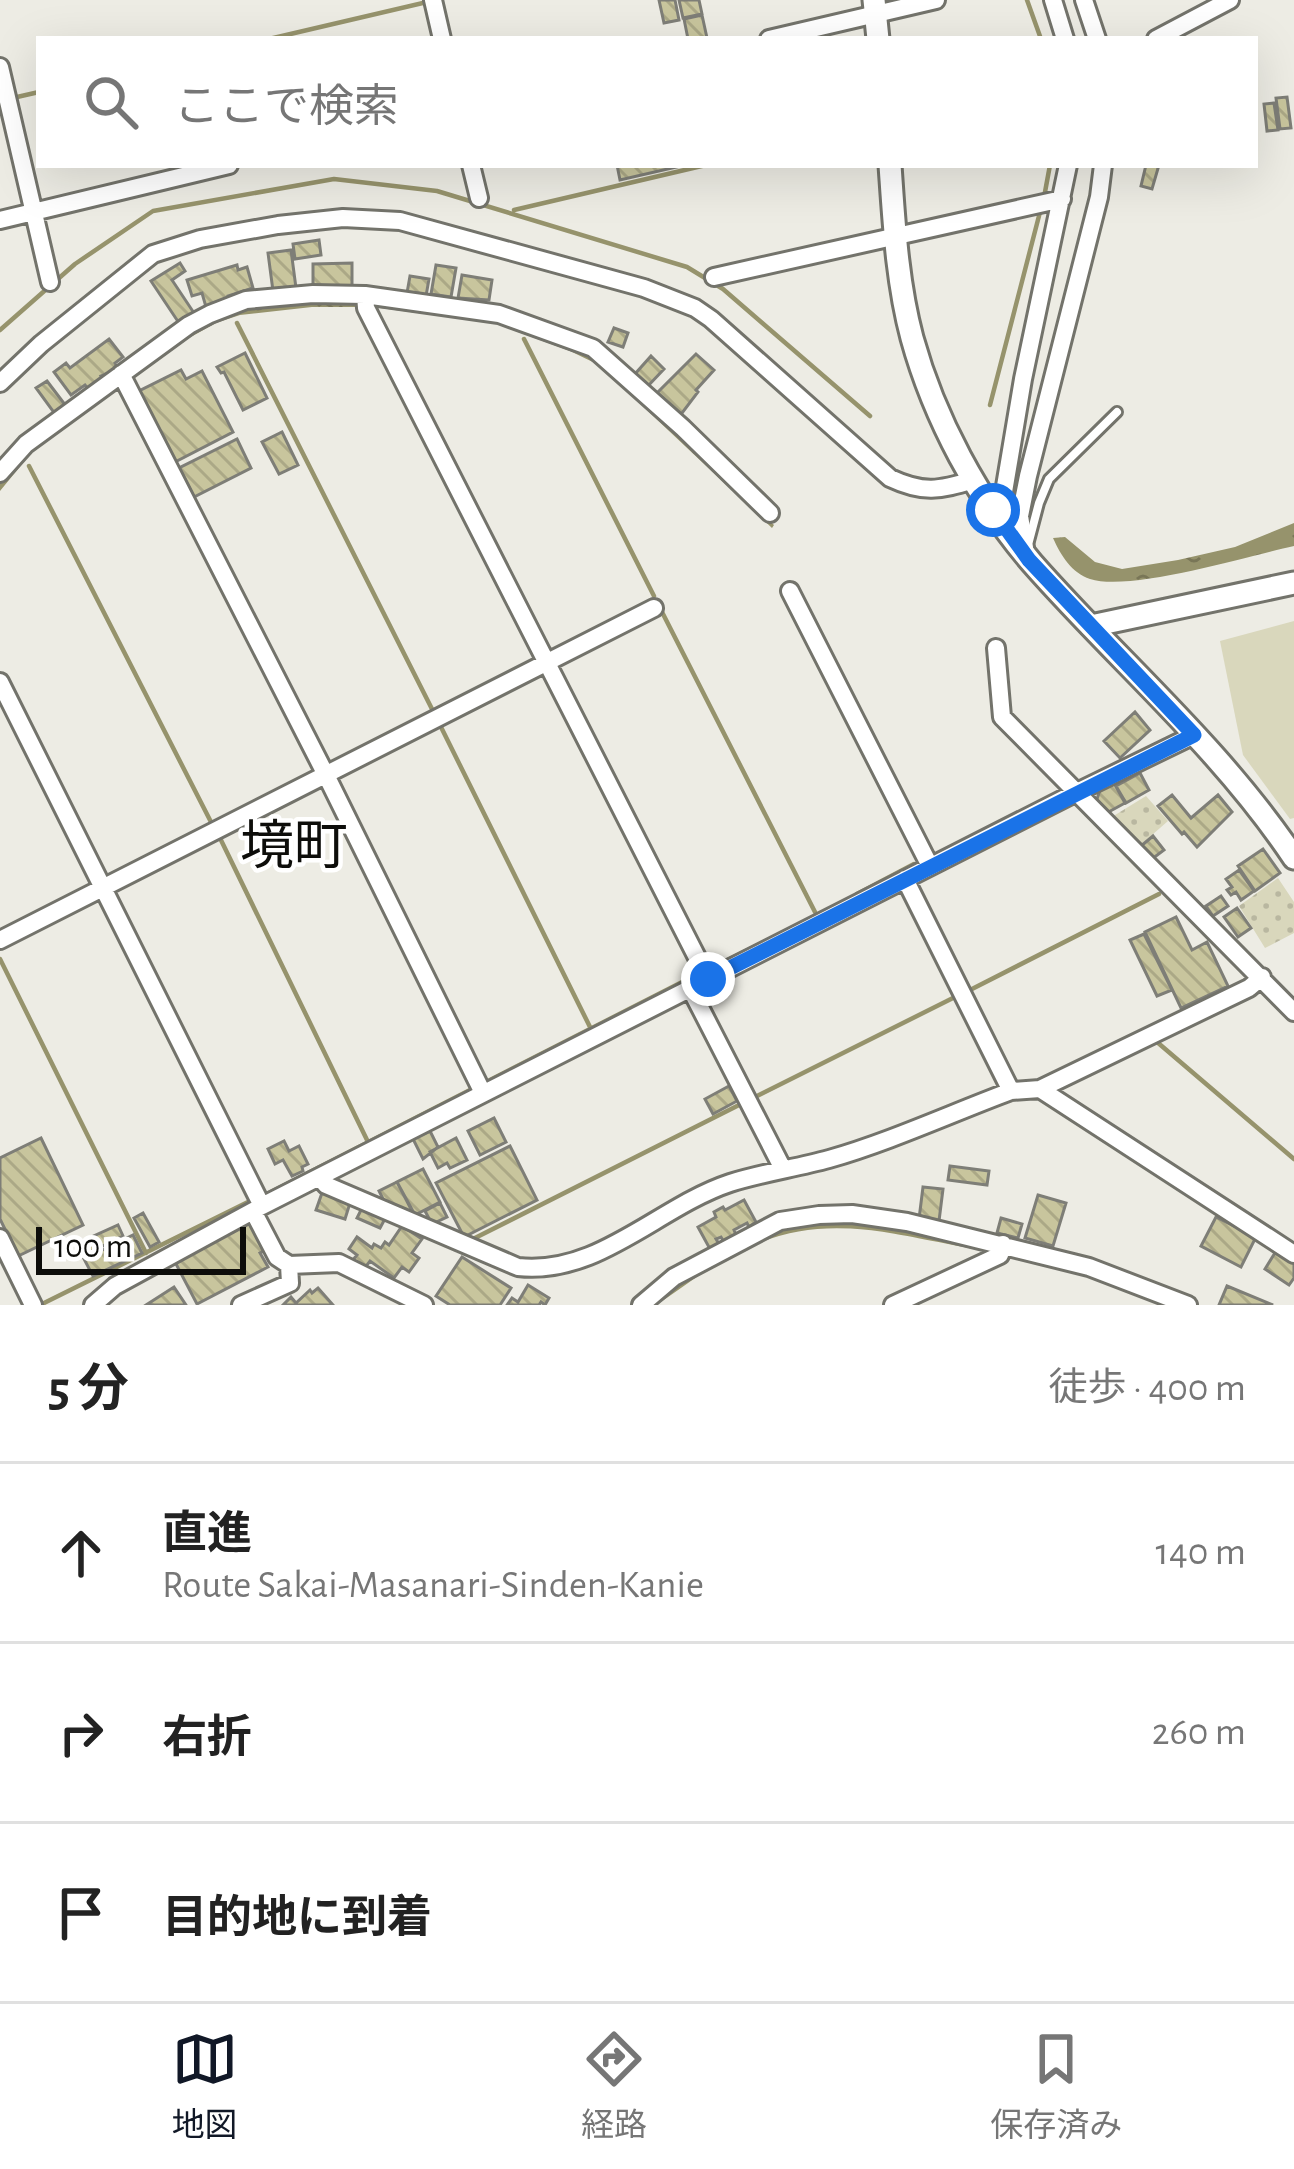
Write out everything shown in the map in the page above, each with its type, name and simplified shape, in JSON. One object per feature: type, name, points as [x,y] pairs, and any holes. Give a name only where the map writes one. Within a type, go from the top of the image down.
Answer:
[{"type":"main road","points":[[890,168],[912,338],[952,442],[974,480],[1025,554],[1194,735],[1272,824],[1294,858]]},
{"type":"main road","points":[[1091,626],[1294,583]]},
{"type":"street","points":[[780,36],[875,7],[936,0]]},
{"type":"street","points":[[1052,0],[1064,36]]},
{"type":"street","points":[[1084,0],[1096,36]]},
{"type":"street","points":[[1162,36],[1230,0]]},
{"type":"street","points":[[434,3],[441,36]]},
{"type":"street","points":[[0,68],[50,282]]},
{"type":"street","points":[[0,220],[216,168]]},
{"type":"street","points":[[472,168],[479,198]]},
{"type":"street","points":[[993,510],[1003,498],[1067,168]]},
{"type":"street","points":[[1025,554],[1020,516],[1024,496],[1103,168]]},
{"type":"street","points":[[714,277],[1062,199]]},
{"type":"street","points":[[0,383],[40,344],[153,254],[200,239],[278,225],[344,218],[400,221],[670,296],[711,319],[890,478],[928,490],[974,480]]},
{"type":"street","points":[[0,472],[26,444],[123,379],[189,325],[247,300],[313,294],[499,314],[593,348],[770,513]]},
{"type":"street","points":[[366,301],[708,979]]},
{"type":"street","points":[[123,379],[483,1093]]},
{"type":"street","points":[[790,591],[930,866]]},
{"type":"street","points":[[0,940],[654,608]]},
{"type":"street","points":[[996,648],[1002,717],[1294,1012]]},
{"type":"street","points":[[0,682],[104,887],[277,1257],[289,1271],[290,1283],[241,1305]]},
{"type":"street","points":[[93,1305],[115,1286],[319,1177],[1194,735]]},
{"type":"street","points":[[905,879],[1011,1091]]},
{"type":"street","points":[[319,1177],[326,1185],[518,1267],[541,1270],[590,1258],[727,1184],[830,1159],[1011,1091],[1040,1089],[1250,988],[1262,977]]},
{"type":"street","points":[[690,988],[783,1169]]},
{"type":"street","points":[[1040,1089],[1294,1254]]},
{"type":"street","points":[[640,1305],[674,1277],[780,1221],[852,1214],[907,1222],[1089,1267],[1188,1305]]},
{"type":"street","points":[[0,1238],[33,1305]]},
{"type":"street","points":[[893,1305],[1000,1255],[1003,1244]]},
{"type":"street","points":[[289,1271],[339,1263],[424,1305]]},
{"type":"lane","points":[[1025,554],[1048,479],[1117,412]]},
{"type":"shaded area","points":[[1294,621],[1294,818],[1290,819],[1243,755],[1220,641]]},
{"type":"shaded area","points":[[1146,796],[1168,821],[1136,849],[1107,820]]},
{"type":"shaded area","points":[[1278,878],[1294,902],[1294,933],[1265,948],[1239,906]]},
{"type":"water","points":[[361,300],[498,318],[598,359],[774,525],[772,528],[599,365],[494,323],[372,307],[312,307],[240,315],[216,323],[32,452],[0,491],[0,479],[13,463],[185,333],[245,307]]},
{"type":"water","points":[[1294,523],[1294,546],[1133,581],[1109,582],[1078,573],[1053,538],[1065,537],[1095,562],[1122,569],[1235,547]]},
{"type":"building","points":[[659,0],[675,0],[679,20],[664,23]]},
{"type":"building","points":[[679,0],[699,0],[702,14],[683,18]]},
{"type":"building","points":[[702,15],[707,36],[687,36],[684,19]]},
{"type":"building","points":[[1287,97],[1291,128],[1280,129],[1276,98]]},
{"type":"building","points":[[1274,103],[1278,130],[1267,131],[1264,104]]},
{"type":"building","points":[[618,168],[672,168],[620,180]]},
{"type":"building","points":[[1145,168],[1158,168],[1152,189],[1141,186]]},
{"type":"building","points":[[319,240],[321,255],[295,259],[293,244]]},
{"type":"building","points":[[291,250],[296,288],[273,291],[268,253]]},
{"type":"building","points":[[180,263],[185,271],[172,280],[194,313],[179,323],[151,281]]},
{"type":"building","points":[[352,263],[352,286],[313,287],[313,264]]},
{"type":"building","points":[[237,265],[238,270],[247,267],[253,288],[206,307],[202,293],[192,296],[187,280]]},
{"type":"building","points":[[436,265],[456,268],[451,297],[431,294]]},
{"type":"building","points":[[462,275],[492,280],[489,300],[458,298]]},
{"type":"building","points":[[410,276],[429,279],[426,296],[407,293]]},
{"type":"building","points":[[614,328],[628,333],[623,347],[608,342]]},
{"type":"building","points":[[109,339],[123,357],[115,363],[119,369],[101,376],[104,381],[90,391],[85,385],[71,395],[54,372],[66,363],[70,368]]},
{"type":"building","points":[[245,353],[267,398],[243,410],[217,367]]},
{"type":"building","points":[[696,354],[714,370],[679,417],[655,395]]},
{"type":"building","points":[[651,356],[664,369],[648,386],[635,374]]},
{"type":"building","points":[[181,370],[186,379],[202,371],[233,432],[175,462],[139,391]]},
{"type":"building","points":[[47,381],[66,406],[55,414],[36,388]]},
{"type":"building","points":[[282,432],[298,465],[279,474],[262,442]]},
{"type":"building","points":[[237,439],[251,468],[194,497],[179,468]]},
{"type":"building","points":[[1135,712],[1150,730],[1120,758],[1104,741]]},
{"type":"building","points":[[1140,773],[1149,790],[1126,803],[1116,786]]},
{"type":"building","points":[[1114,783],[1125,803],[1103,815],[1096,802],[1100,790]]},
{"type":"building","points":[[1172,795],[1191,818],[1218,795],[1232,812],[1197,847],[1158,806]]},
{"type":"building","points":[[1153,836],[1164,850],[1152,859],[1141,846]]},
{"type":"building","points":[[1263,849],[1280,873],[1255,891],[1238,866]]},
{"type":"building","points":[[1239,870],[1254,891],[1241,900],[1236,892],[1231,895],[1227,890],[1232,887],[1226,879]]},
{"type":"building","points":[[1221,896],[1228,906],[1213,916],[1206,906]]},
{"type":"building","points":[[1237,908],[1251,928],[1238,937],[1224,917]]},
{"type":"building","points":[[1176,917],[1192,950],[1207,942],[1228,986],[1181,1008],[1145,932]]},
{"type":"building","points":[[1144,934],[1172,990],[1157,996],[1130,940]]},
{"type":"building","points":[[729,1086],[737,1101],[713,1114],[705,1099]]},
{"type":"building","points":[[494,1118],[506,1142],[480,1155],[468,1131]]},
{"type":"building","points":[[430,1131],[438,1147],[423,1159],[413,1139]]},
{"type":"building","points":[[41,1138],[83,1225],[18,1256],[0,1219],[0,1158]]},
{"type":"building","points":[[456,1138],[467,1160],[438,1168],[430,1152]]},
{"type":"building","points":[[284,1141],[289,1151],[299,1146],[308,1164],[292,1176],[283,1160],[275,1164],[268,1149]]},
{"type":"building","points":[[510,1146],[537,1200],[464,1237],[436,1183]]},
{"type":"building","points":[[950,1166],[989,1171],[987,1185],[948,1180]]},
{"type":"building","points":[[423,1169],[440,1202],[415,1215],[397,1182]]},
{"type":"building","points":[[397,1182],[412,1211],[408,1213],[386,1205],[379,1191]]},
{"type":"building","points":[[923,1187],[943,1189],[939,1221],[919,1219]]},
{"type":"building","points":[[322,1193],[350,1203],[345,1219],[316,1210]]},
{"type":"building","points":[[1038,1195],[1066,1203],[1053,1246],[1025,1238]]},
{"type":"building","points":[[744,1200],[756,1222],[734,1230],[736,1235],[724,1242],[721,1237],[716,1239],[719,1244],[710,1249],[698,1227],[716,1217],[714,1212]]},
{"type":"building","points":[[440,1203],[447,1217],[432,1224],[425,1211]]},
{"type":"building","points":[[363,1206],[386,1217],[380,1228],[357,1218]]},
{"type":"building","points":[[143,1213],[159,1242],[150,1247],[134,1218]]},
{"type":"building","points":[[1216,1217],[1256,1237],[1241,1267],[1201,1246]]},
{"type":"building","points":[[1001,1218],[1022,1224],[1018,1238],[997,1233]]},
{"type":"building","points":[[252,1222],[266,1250],[260,1253],[268,1267],[197,1304],[175,1262]]},
{"type":"building","points":[[118,1225],[123,1236],[82,1256],[76,1244]]},
{"type":"building","points":[[402,1226],[422,1239],[412,1253],[419,1258],[409,1272],[402,1267],[394,1278],[370,1261],[364,1269],[352,1261],[357,1255],[349,1249],[357,1237],[372,1248],[374,1244],[381,1248],[385,1242],[389,1245]]},
{"type":"building","points":[[133,1235],[142,1253],[93,1276],[84,1259]]},
{"type":"building","points":[[1278,1248],[1294,1258],[1294,1278],[1289,1285],[1265,1269]]},
{"type":"building","points":[[462,1257],[511,1288],[500,1305],[450,1305],[436,1296]]},
{"type":"building","points":[[528,1285],[549,1298],[545,1305],[507,1305],[512,1298],[518,1302]]},
{"type":"building","points":[[1227,1286],[1273,1305],[1219,1305]]},
{"type":"building","points":[[174,1287],[186,1305],[146,1305]]},
{"type":"building","points":[[318,1288],[333,1305],[283,1305],[291,1297],[296,1303]]},
{"type":"waterway","points":[[1027,0],[1040,36]]},
{"type":"waterway","points":[[282,36],[427,2]]},
{"type":"waterway","points":[[0,105],[36,93]]},
{"type":"waterway","points":[[514,210],[693,168]]},
{"type":"waterway","points":[[1045,192],[1049,168]]},
{"type":"waterway","points":[[0,330],[75,264],[153,211],[334,179],[437,191],[687,267],[723,289],[870,416]]},
{"type":"waterway","points":[[990,405],[1040,212]]},
{"type":"waterway","points":[[237,323],[433,711]]},
{"type":"waterway","points":[[524,339],[654,596]]},
{"type":"waterway","points":[[29,466],[211,822]]},
{"type":"waterway","points":[[662,612],[815,912]]},
{"type":"waterway","points":[[440,725],[591,1029]]},
{"type":"waterway","points":[[219,836],[368,1142]]},
{"type":"waterway","points":[[857,894],[914,864]]},
{"type":"waterway","points":[[972,989],[1159,894]]},
{"type":"waterway","points":[[713,967],[772,938]]},
{"type":"waterway","points":[[0,959],[146,1253]]},
{"type":"waterway","points":[[490,1080],[690,978]]},
{"type":"waterway","points":[[755,1097],[955,997]]},
{"type":"waterway","points":[[1157,1042],[1294,1159]]},
{"type":"waterway","points":[[267,1194],[470,1090]]},
{"type":"waterway","points":[[473,1239],[739,1105]]},
{"type":"waterway","points":[[42,1304],[248,1202]]},
{"type":"waterway","points":[[763,1239],[840,1226],[970,1246]]},
{"type":"waterway","points":[[660,1300],[700,1272]]},
{"type":"district","name":"境町","points":[[294,845]]},
{"type":"route","points":[[708,979],[1194,735],[1029,560],[993,510]]}]
